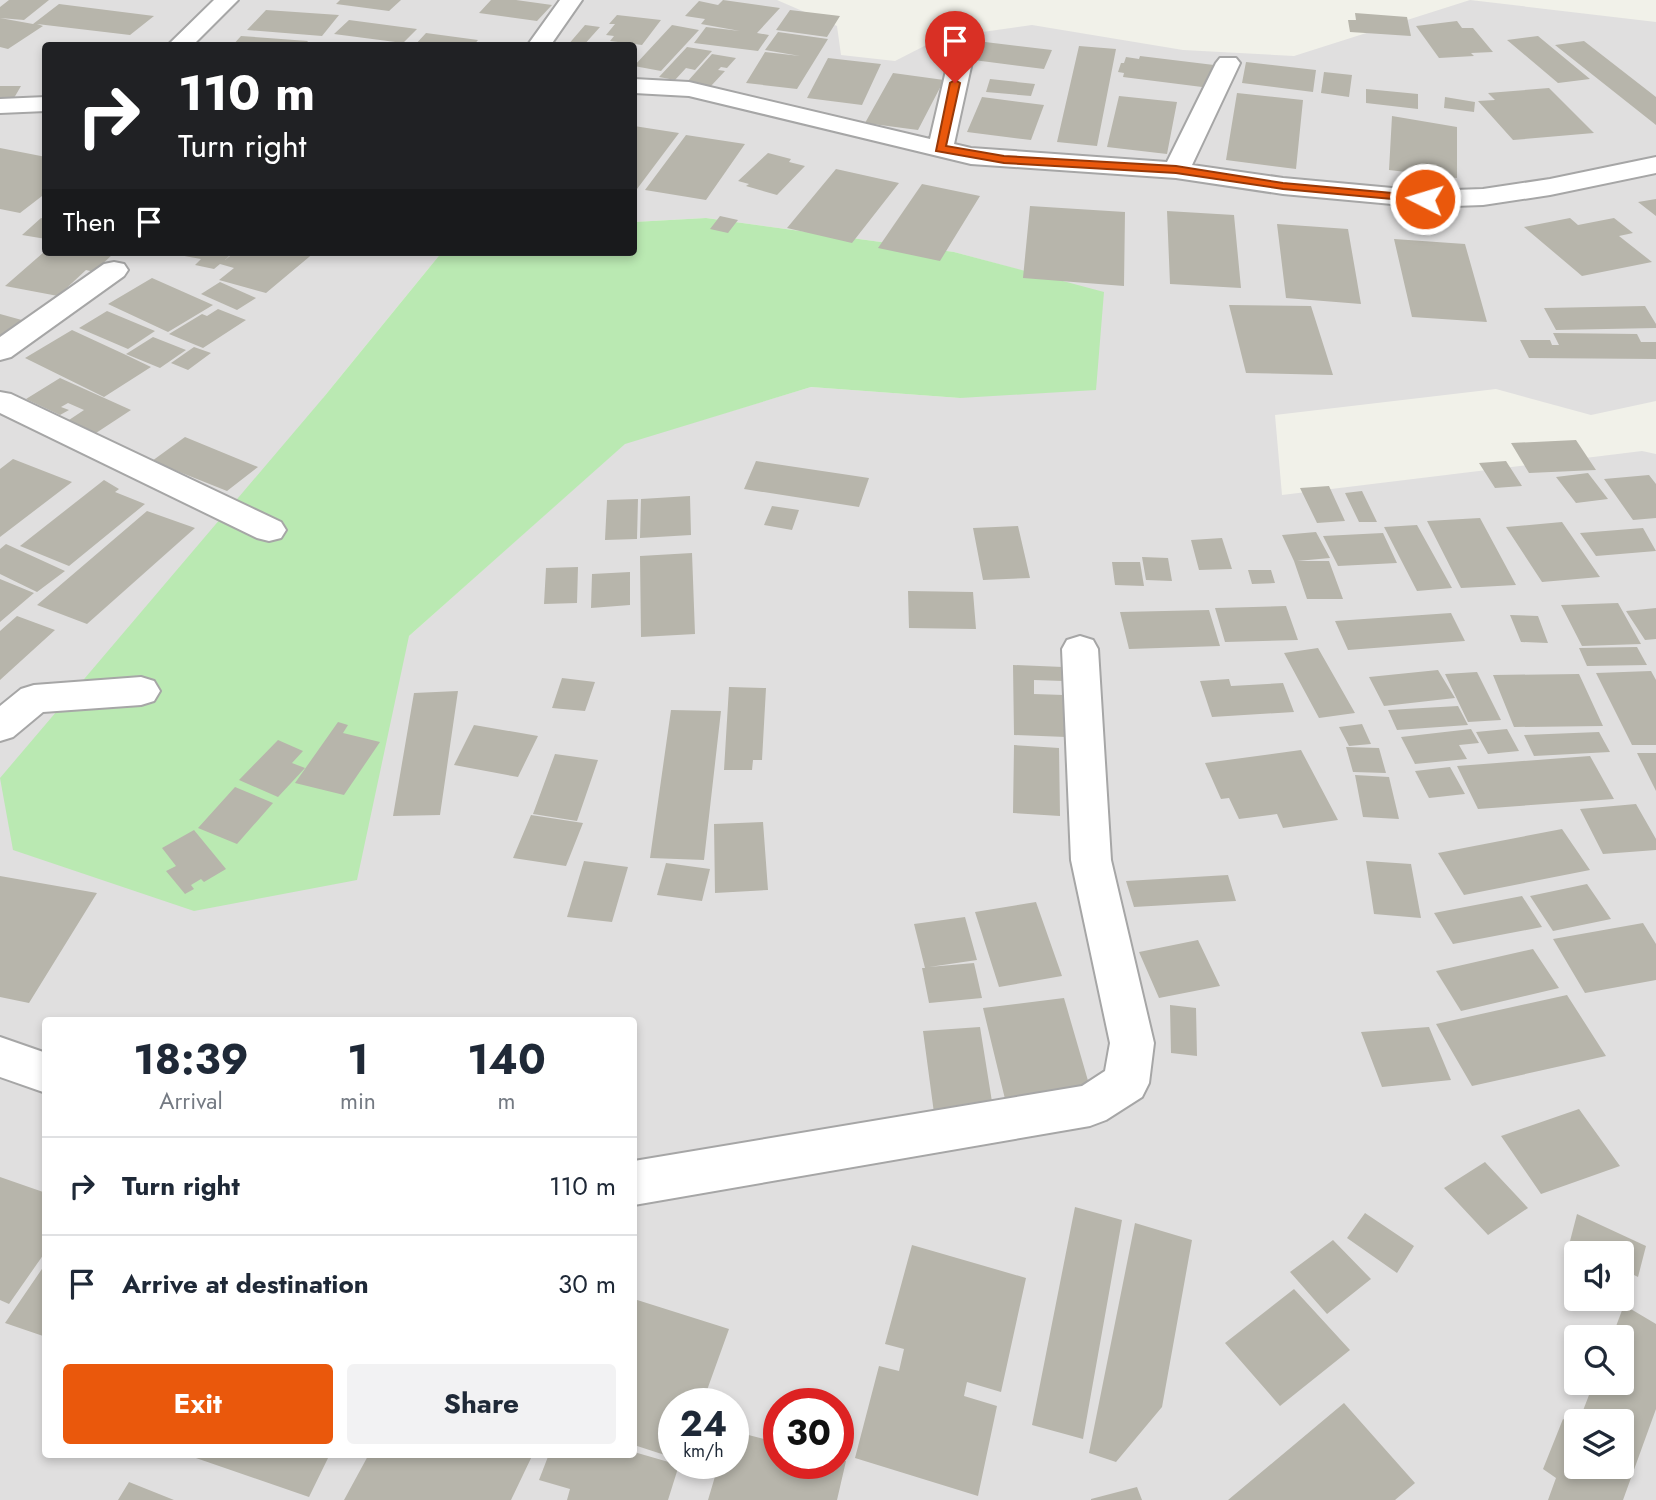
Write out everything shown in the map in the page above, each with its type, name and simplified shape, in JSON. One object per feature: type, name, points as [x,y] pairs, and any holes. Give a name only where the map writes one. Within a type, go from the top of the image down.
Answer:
[{"type":"street","points":[[182,42],[227,0]]},
{"type":"street","points":[[541,42],[571,0]]},
{"type":"street","points":[[940,148],[960,62]]},
{"type":"street","points":[[1176,170],[1228,62]]},
{"type":"street","points":[[637,86],[688,89],[940,148],[1004,160],[1176,170],[1283,186],[1425,199],[1483,197],[1524,191],[1656,165]]},
{"type":"street","points":[[0,106],[42,104]]},
{"type":"street","points":[[0,351],[114,270]]},
{"type":"street","points":[[0,401],[269,530]]},
{"type":"street","points":[[637,1182],[1090,1105],[1126,1083],[1132,1043],[1091,860],[1080,649]]},
{"type":"street","points":[[0,727],[34,699],[141,691]]},
{"type":"street","points":[[0,1057],[42,1072]]},
{"type":"shaded area","points":[[0,0],[777,0],[837,26],[841,55],[895,61],[940,38],[1032,25],[1183,50],[1294,56],[1470,0],[1656,22],[1656,401],[1591,415],[1496,389],[1275,415],[1282,495],[1642,451],[1656,454],[1656,1500],[0,1500]],"holes":[[[42,42],[637,42],[637,222],[706,218],[954,252],[1103,293],[960,398],[811,387],[625,443],[409,636],[323,398],[439,256],[42,256]]]},
{"type":"green space","points":[[706,218],[954,252],[1104,292],[1096,390],[960,398],[811,387],[625,444],[409,636],[357,880],[194,911],[13,850],[0,778],[323,398],[439,256],[637,256],[637,222]]},
{"type":"building","points":[[9,0],[49,0],[24,20],[0,18],[0,7]]},
{"type":"building","points":[[340,0],[401,0],[389,11],[336,4]]},
{"type":"building","points":[[491,0],[552,5],[537,21],[479,13]]},
{"type":"building","points":[[723,0],[780,8],[757,33],[769,35],[758,51],[694,43],[706,27],[740,31],[701,24],[705,19],[685,16],[699,1],[718,5]]},
{"type":"building","points":[[59,4],[154,16],[130,35],[37,24],[43,26],[8,49],[0,47],[0,18],[33,24]]},
{"type":"building","points":[[266,10],[339,15],[322,36],[247,30]]},
{"type":"building","points":[[790,10],[840,16],[827,37],[776,30]]},
{"type":"building","points":[[1355,13],[1407,17],[1411,36],[1350,32],[1348,20],[1356,20]]},
{"type":"building","points":[[617,15],[661,20],[642,45],[637,42],[610,41],[614,36],[606,35],[615,24],[609,24]]},
{"type":"building","points":[[349,20],[417,29],[404,42],[334,34]]},
{"type":"building","points":[[1457,21],[1462,28],[1473,28],[1493,52],[1439,58],[1416,26]]},
{"type":"building","points":[[585,25],[600,27],[587,42],[570,42]]},
{"type":"building","points":[[672,25],[699,30],[661,71],[637,67],[637,63]]},
{"type":"building","points":[[778,32],[828,39],[797,89],[746,83],[765,52],[800,56],[765,50]]},
{"type":"building","points":[[426,33],[478,40],[476,42],[418,42]]},
{"type":"building","points":[[241,36],[308,41],[307,42],[236,42]]},
{"type":"building","points":[[1538,36],[1590,79],[1558,83],[1507,40]]},
{"type":"building","points":[[944,37],[1052,50],[1044,69],[935,55]]},
{"type":"building","points":[[1584,41],[1656,97],[1656,125],[1555,45]]},
{"type":"building","points":[[1079,46],[1116,49],[1097,146],[1057,142]]},
{"type":"building","points":[[687,47],[712,51],[695,70],[686,68],[675,80],[659,77]]},
{"type":"building","points":[[712,54],[736,58],[727,68],[721,67],[718,70],[725,71],[711,86],[687,82]]},
{"type":"building","points":[[1140,56],[1214,65],[1210,88],[1123,77],[1124,73],[1118,72],[1126,57],[1139,59]]},
{"type":"building","points":[[828,58],[881,64],[862,105],[807,98]]},
{"type":"building","points":[[1246,62],[1316,70],[1313,92],[1242,83]]},
{"type":"building","points":[[1324,72],[1352,75],[1349,97],[1321,93]]},
{"type":"building","points":[[893,73],[944,80],[918,130],[865,123]]},
{"type":"building","points":[[990,79],[1035,84],[1031,96],[986,92]]},
{"type":"building","points":[[0,86],[21,86],[14,98],[0,98]]},
{"type":"building","points":[[1549,88],[1594,133],[1513,140],[1478,101],[1495,100],[1488,93]]},
{"type":"building","points":[[1366,89],[1418,94],[1418,109],[1366,103]]},
{"type":"building","points":[[1237,93],[1303,100],[1296,169],[1226,160]]},
{"type":"building","points":[[1119,96],[1177,102],[1167,154],[1107,147]]},
{"type":"building","points":[[982,97],[1044,105],[1031,140],[967,132]]},
{"type":"building","points":[[1445,97],[1475,102],[1474,112],[1444,108]]},
{"type":"building","points":[[1392,116],[1457,127],[1457,178],[1389,170]]},
{"type":"building","points":[[637,126],[679,133],[637,189]]},
{"type":"building","points":[[686,135],[745,144],[706,200],[645,190]]},
{"type":"building","points":[[0,148],[42,156],[42,196],[20,213],[0,209]]},
{"type":"building","points":[[768,153],[805,166],[777,195],[738,181]]},
{"type":"building","points":[[836,169],[899,183],[852,243],[787,228]]},
{"type":"building","points":[[922,184],[980,196],[940,261],[878,248]]},
{"type":"building","points":[[1656,199],[1656,216],[1638,202]]},
{"type":"building","points":[[1030,206],[1125,212],[1124,286],[1023,278]]},
{"type":"building","points":[[1167,211],[1234,215],[1241,288],[1170,284]]},
{"type":"building","points":[[720,216],[738,220],[728,233],[710,229]]},
{"type":"building","points":[[41,218],[42,218],[42,238],[22,235]]},
{"type":"building","points":[[1570,218],[1578,225],[1614,218],[1633,233],[1619,236],[1652,262],[1582,276],[1524,227]]},
{"type":"building","points":[[1277,224],[1348,229],[1361,304],[1286,298]]},
{"type":"building","points":[[1394,239],[1465,244],[1487,322],[1412,317]]},
{"type":"building","points":[[42,254],[42,256],[111,256],[94,272],[86,270],[58,296],[5,286]]},
{"type":"building","points":[[184,256],[229,256],[225,260],[230,256],[310,256],[266,293],[219,280],[234,268],[220,264],[214,269],[195,265],[201,259]]},
{"type":"building","points":[[152,278],[213,305],[168,332],[108,304]]},
{"type":"building","points":[[220,282],[256,298],[237,310],[201,294]]},
{"type":"building","points":[[1229,305],[1311,306],[1333,375],[1246,373]]},
{"type":"building","points":[[1645,306],[1656,328],[1556,330],[1544,308]]},
{"type":"building","points":[[218,309],[246,320],[203,348],[169,334],[202,314],[207,316]]},
{"type":"building","points":[[107,311],[155,331],[128,349],[79,328]]},
{"type":"building","points":[[0,314],[29,322],[0,344]]},
{"type":"building","points":[[72,330],[151,367],[104,397],[25,358]]},
{"type":"building","points":[[1553,333],[1637,334],[1641,342],[1656,342],[1656,359],[1529,358],[1520,340],[1550,340],[1552,345],[1559,345]]},
{"type":"building","points":[[153,337],[186,350],[160,368],[126,354]]},
{"type":"building","points":[[194,347],[211,353],[188,370],[171,363]]},
{"type":"building","points":[[60,378],[131,410],[96,433],[69,420],[84,410],[68,403],[61,407],[69,410],[60,415],[26,399]]},
{"type":"building","points":[[185,437],[258,467],[227,491],[152,461]]},
{"type":"building","points":[[1576,440],[1596,470],[1529,473],[1511,443]]},
{"type":"building","points":[[13,459],[72,482],[0,537],[0,469]]},
{"type":"building","points":[[756,461],[869,478],[859,507],[744,489]]},
{"type":"building","points":[[1506,461],[1522,486],[1495,488],[1479,463]]},
{"type":"building","points":[[1588,473],[1608,499],[1576,503],[1556,477]]},
{"type":"building","points":[[1649,475],[1656,484],[1656,518],[1633,520],[1604,479]]},
{"type":"building","points":[[104,480],[119,489],[115,492],[145,504],[69,566],[20,546]]},
{"type":"building","points":[[1329,486],[1345,521],[1317,523],[1300,488]]},
{"type":"building","points":[[1362,491],[1377,522],[1359,522],[1345,493]]},
{"type":"building","points":[[690,496],[691,535],[640,538],[641,499]]},
{"type":"building","points":[[638,499],[637,539],[605,540],[607,500]]},
{"type":"building","points":[[772,506],[799,510],[792,530],[764,525]]},
{"type":"building","points":[[147,511],[195,528],[87,624],[37,605]]},
{"type":"building","points":[[1480,518],[1516,585],[1461,588],[1427,521]]},
{"type":"building","points":[[1562,522],[1600,577],[1542,582],[1506,527]]},
{"type":"building","points":[[1417,525],[1452,588],[1417,591],[1384,527]]},
{"type":"building","points":[[1018,526],[1030,578],[983,580],[973,528]]},
{"type":"building","points":[[1643,528],[1656,551],[1596,556],[1580,533]]},
{"type":"building","points":[[1316,532],[1330,558],[1297,561],[1329,561],[1343,599],[1307,599],[1282,535]]},
{"type":"building","points":[[1383,533],[1397,563],[1338,566],[1323,536]]},
{"type":"building","points":[[1222,538],[1232,569],[1199,570],[1191,540]]},
{"type":"building","points":[[6,544],[65,571],[37,592],[0,574],[0,549]]},
{"type":"building","points":[[692,553],[695,634],[641,637],[640,556]]},
{"type":"building","points":[[1142,557],[1168,558],[1172,581],[1146,580]]},
{"type":"building","points":[[1112,562],[1140,562],[1144,586],[1115,585]]},
{"type":"building","points":[[578,567],[577,603],[544,604],[546,568]]},
{"type":"building","points":[[1248,570],[1271,570],[1275,583],[1252,584]]},
{"type":"building","points":[[630,572],[630,605],[591,608],[592,574]]},
{"type":"building","points":[[0,579],[34,593],[0,622]]},
{"type":"building","points":[[908,591],[973,592],[976,629],[909,628]]},
{"type":"building","points":[[1618,603],[1641,644],[1582,646],[1561,605]]},
{"type":"building","points":[[1286,606],[1298,640],[1225,642],[1215,608]]},
{"type":"building","points":[[1656,608],[1656,639],[1645,640],[1626,611]]},
{"type":"building","points":[[1209,610],[1220,646],[1129,649],[1120,612]]},
{"type":"building","points":[[1451,613],[1465,641],[1348,650],[1335,621]]},
{"type":"building","points":[[1510,615],[1538,616],[1548,643],[1521,642]]},
{"type":"building","points":[[17,616],[55,630],[0,680],[0,631]]},
{"type":"building","points":[[1637,647],[1647,665],[1587,666],[1579,648]]},
{"type":"building","points":[[1318,648],[1355,713],[1319,718],[1284,653]]},
{"type":"building","points":[[1013,665],[1063,667],[1063,681],[1034,680],[1034,694],[1064,695],[1066,737],[1014,735]]},
{"type":"building","points":[[1438,670],[1455,698],[1384,706],[1369,677]]},
{"type":"building","points":[[1651,671],[1656,680],[1656,745],[1632,745],[1596,673]]},
{"type":"building","points":[[1477,672],[1501,720],[1468,722],[1445,674]]},
{"type":"building","points":[[1579,674],[1603,726],[1514,727],[1493,675]]},
{"type":"building","points":[[562,678],[595,682],[585,711],[552,708]]},
{"type":"building","points":[[1229,679],[1231,686],[1283,683],[1294,712],[1212,717],[1200,681]]},
{"type":"building","points":[[729,687],[766,688],[762,760],[753,760],[752,770],[724,770]]},
{"type":"building","points":[[458,691],[440,815],[393,816],[414,693]]},
{"type":"building","points":[[1458,706],[1468,725],[1397,730],[1388,710]]},
{"type":"building","points":[[671,710],[721,711],[704,860],[650,858]]},
{"type":"building","points":[[338,722],[348,725],[343,733],[380,742],[344,795],[295,783]]},
{"type":"building","points":[[1362,724],[1371,744],[1349,746],[1339,727]]},
{"type":"building","points":[[474,725],[538,736],[518,777],[454,765]]},
{"type":"building","points":[[1471,729],[1479,743],[1459,745],[1467,759],[1415,764],[1401,737]]},
{"type":"building","points":[[1507,729],[1519,751],[1488,754],[1476,732]]},
{"type":"building","points":[[1599,732],[1610,752],[1534,756],[1524,735]]},
{"type":"building","points":[[278,740],[303,751],[292,763],[305,768],[278,797],[239,780]]},
{"type":"building","points":[[1014,745],[1059,748],[1060,816],[1013,813]]},
{"type":"building","points":[[1346,747],[1379,748],[1386,773],[1353,772]]},
{"type":"building","points":[[1301,750],[1338,820],[1283,828],[1277,814],[1239,819],[1229,798],[1221,799],[1205,763]]},
{"type":"building","points":[[1637,753],[1656,753],[1656,791]]},
{"type":"building","points":[[555,754],[598,760],[577,821],[533,814]]},
{"type":"building","points":[[1590,756],[1614,799],[1478,809],[1457,766]]},
{"type":"building","points":[[1450,767],[1465,794],[1429,798],[1415,771]]},
{"type":"building","points":[[1355,775],[1389,777],[1399,819],[1363,817]]},
{"type":"building","points":[[235,787],[273,803],[237,844],[198,828]]},
{"type":"building","points":[[1636,804],[1656,839],[1656,850],[1603,854],[1580,809]]},
{"type":"building","points":[[531,815],[583,823],[566,866],[513,858]]},
{"type":"building","points":[[763,822],[768,890],[715,893],[714,824]]},
{"type":"building","points":[[1562,829],[1590,870],[1464,895],[1438,853]]},
{"type":"building","points":[[194,830],[226,869],[204,882],[201,879],[191,885],[194,889],[185,894],[166,871],[176,866],[162,848]]},
{"type":"building","points":[[584,861],[628,867],[612,922],[567,917]]},
{"type":"building","points":[[1366,861],[1411,864],[1421,918],[1374,914]]},
{"type":"building","points":[[666,863],[710,869],[702,901],[657,895]]},
{"type":"building","points":[[1228,875],[1236,901],[1134,907],[1126,881]]},
{"type":"building","points":[[0,876],[97,893],[29,1003],[0,997]]},
{"type":"building","points":[[1587,884],[1611,919],[1553,931],[1530,896]]},
{"type":"building","points":[[1522,896],[1542,927],[1453,944],[1434,913]]},
{"type":"building","points":[[1036,902],[1062,976],[999,987],[975,912]]},
{"type":"building","points":[[965,917],[977,960],[929,967],[974,963],[982,998],[929,1003],[922,968],[925,968],[914,924]]},
{"type":"building","points":[[1643,923],[1656,944],[1656,980],[1585,993],[1553,939]]},
{"type":"building","points":[[1198,940],[1220,986],[1159,998],[1139,952]]},
{"type":"building","points":[[1533,949],[1559,988],[1461,1011],[1436,971]]},
{"type":"building","points":[[1567,995],[1606,1056],[1472,1086],[1436,1024]]},
{"type":"building","points":[[1064,998],[1091,1091],[1006,1103],[983,1008]]},
{"type":"building","points":[[1170,1005],[1196,1008],[1197,1056],[1171,1053]]},
{"type":"building","points":[[980,1027],[993,1108],[934,1113],[923,1031]]},
{"type":"building","points":[[1429,1027],[1451,1080],[1382,1087],[1361,1032]]},
{"type":"building","points":[[1579,1109],[1620,1166],[1541,1194],[1501,1136]]},
{"type":"building","points":[[1485,1162],[1528,1208],[1488,1235],[1444,1188]]},
{"type":"building","points":[[0,1177],[42,1192],[42,1257],[9,1304],[0,1300]]},
{"type":"building","points":[[1075,1207],[1122,1220],[1083,1439],[1032,1425]]},
{"type":"building","points":[[1365,1213],[1414,1246],[1397,1273],[1347,1238]]},
{"type":"building","points":[[1577,1214],[1646,1246],[1638,1277],[1634,1275],[1634,1241],[1570,1241]]},
{"type":"building","points":[[1135,1223],[1192,1240],[1162,1407],[1116,1462],[1089,1453]]},
{"type":"building","points":[[1333,1240],[1371,1279],[1327,1314],[1290,1272]]},
{"type":"building","points":[[912,1245],[1026,1278],[1001,1392],[967,1382],[964,1396],[997,1406],[978,1496],[855,1458],[879,1366],[899,1371],[904,1349],[885,1344]]},
{"type":"building","points":[[42,1269],[42,1336],[5,1323]]},
{"type":"building","points":[[1294,1289],[1350,1350],[1280,1406],[1225,1343]]},
{"type":"building","points":[[637,1300],[729,1329],[708,1388],[658,1388],[658,1453],[637,1446]]},
{"type":"building","points":[[1622,1311],[1634,1311],[1656,1324],[1656,1409],[1634,1470],[1634,1409],[1584,1409],[1589,1395],[1634,1395],[1634,1325],[1616,1325]]},
{"type":"building","points":[[1344,1403],[1415,1483],[1395,1500],[1228,1500]]},
{"type":"building","points":[[1563,1419],[1564,1479],[1631,1479],[1623,1500],[1548,1500],[1556,1478],[1543,1469]]},
{"type":"building","points":[[749,1435],[763,1439],[763,1479],[842,1479],[837,1500],[708,1500],[714,1479],[749,1479]]},
{"type":"building","points":[[637,1453],[658,1459],[658,1479],[675,1479],[668,1500],[567,1500],[570,1489],[539,1480],[547,1458],[637,1458]]},
{"type":"building","points":[[196,1458],[328,1458],[309,1497]]},
{"type":"building","points":[[367,1458],[531,1458],[511,1500],[344,1500]]},
{"type":"building","points":[[129,1482],[174,1500],[118,1500]]},
{"type":"building","points":[[1137,1487],[1142,1500],[1091,1500],[1091,1499]]},
{"type":"route","points":[[955,83],[940,148],[971,156],[1176,170],[1283,186],[1425,199]]}]
